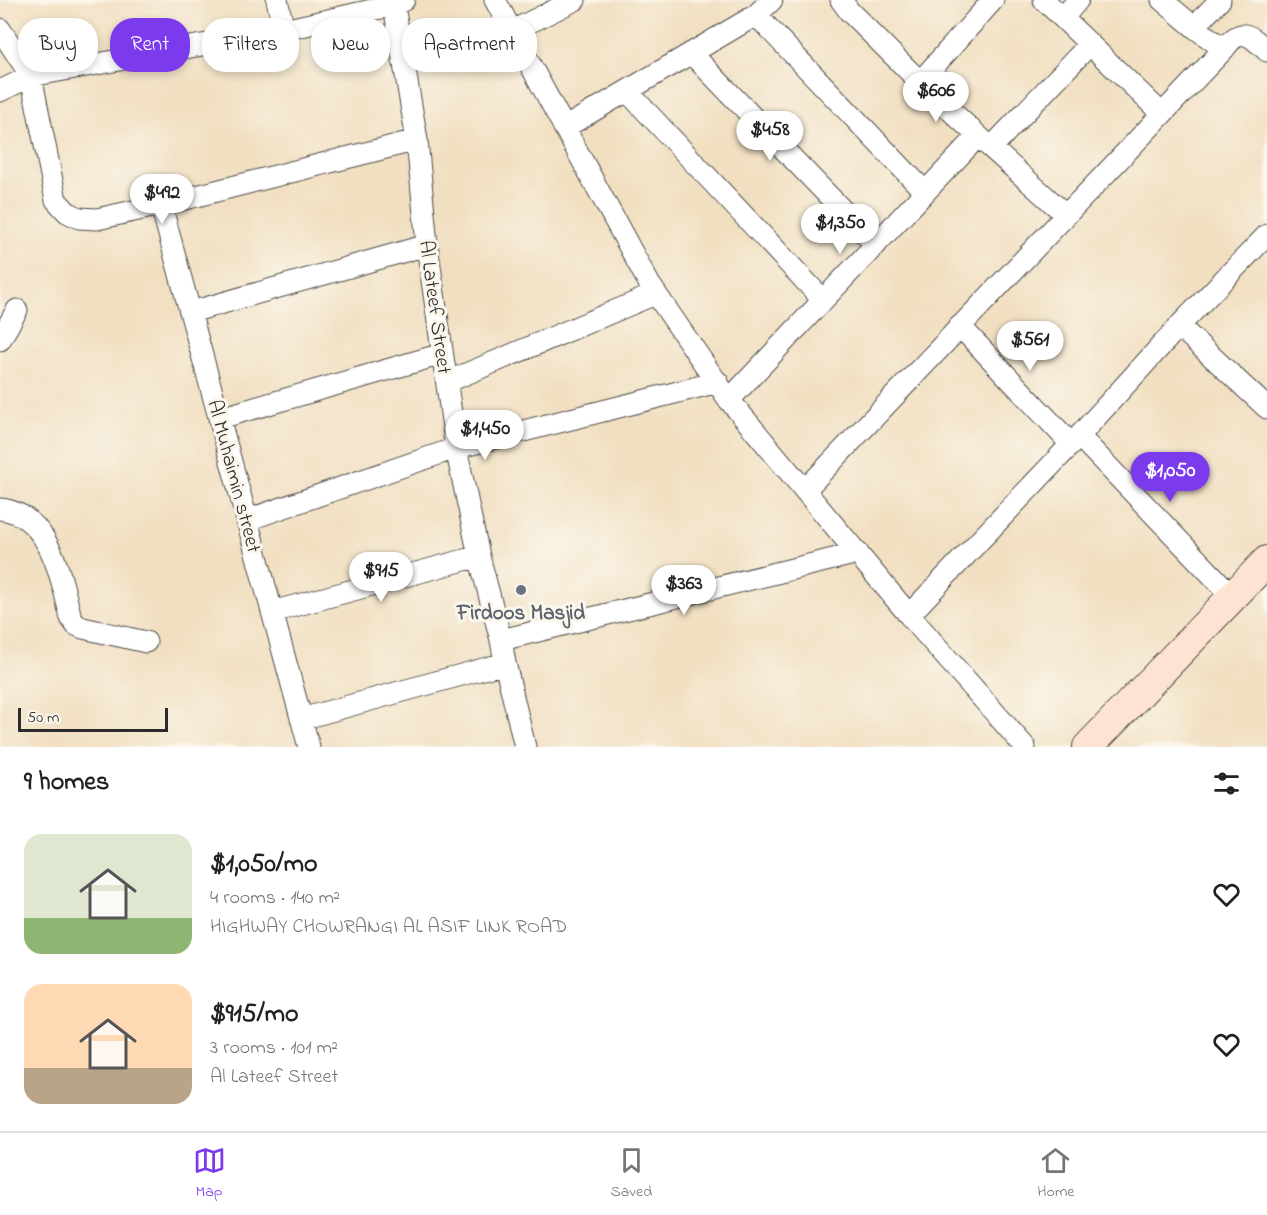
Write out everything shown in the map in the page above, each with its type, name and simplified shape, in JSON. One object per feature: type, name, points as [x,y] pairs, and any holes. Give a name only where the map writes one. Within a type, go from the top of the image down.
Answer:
[{"type":"street","points":[[276,0],[281,18]]},
{"type":"street","points":[[495,0],[505,18]]},
{"type":"street","points":[[537,19],[575,0]]},
{"type":"street","points":[[564,128],[756,15],[772,0]]},
{"type":"street","points":[[920,82],[993,0]]},
{"type":"street","points":[[1044,0],[1162,114]]},
{"type":"street","points":[[1063,18],[1078,0]]},
{"type":"street","points":[[1162,0],[1224,49]]},
{"type":"street","points":[[1194,27],[1220,0]]},
{"type":"street","points":[[299,26],[397,2]]},
{"type":"street","name":"Al Lateef Street","points":[[397,2],[417,140],[427,245],[456,448],[479,556],[525,747]]},
{"type":"street","points":[[850,4],[920,82],[1066,214]]},
{"type":"street","points":[[756,15],[925,192]]},
{"type":"street","points":[[0,29],[31,76],[56,200],[67,212],[80,218],[97,219],[162,205],[417,140]]},
{"type":"street","points":[[805,490],[1232,38],[1244,35],[1251,37],[1267,51]]},
{"type":"street","points":[[247,520],[456,448],[723,391],[823,300],[925,192],[985,142],[1090,44]]},
{"type":"street","points":[[0,91],[31,76],[202,45]]},
{"type":"street","points":[[692,53],[876,244]]},
{"type":"street","points":[[534,72],[655,294],[723,391],[909,615],[1025,747]]},
{"type":"street","points":[[627,91],[823,300]]},
{"type":"street","name":"Al Muhaimin street","points":[[162,205],[309,747]]},
{"type":"street","points":[[909,615],[1267,235]]},
{"type":"street","points":[[191,312],[427,245]]},
{"type":"street","points":[[447,382],[655,294]]},
{"type":"street","points":[[0,340],[17,310]]},
{"type":"street","points":[[960,326],[1233,597]]},
{"type":"street","points":[[1179,326],[1267,408]]},
{"type":"street","points":[[220,418],[442,354]]},
{"type":"street","points":[[0,509],[16,512],[35,526],[47,542],[56,562],[71,618],[76,625],[146,642]]},
{"type":"street","points":[[501,640],[858,553]]},
{"type":"street","points":[[272,612],[479,556]]},
{"type":"street","points":[[1088,747],[1233,597],[1265,569]]},
{"type":"street","points":[[302,719],[505,663]]},
{"type":"place","name":"Firdoos Masjid","points":[[521,590]]}]
